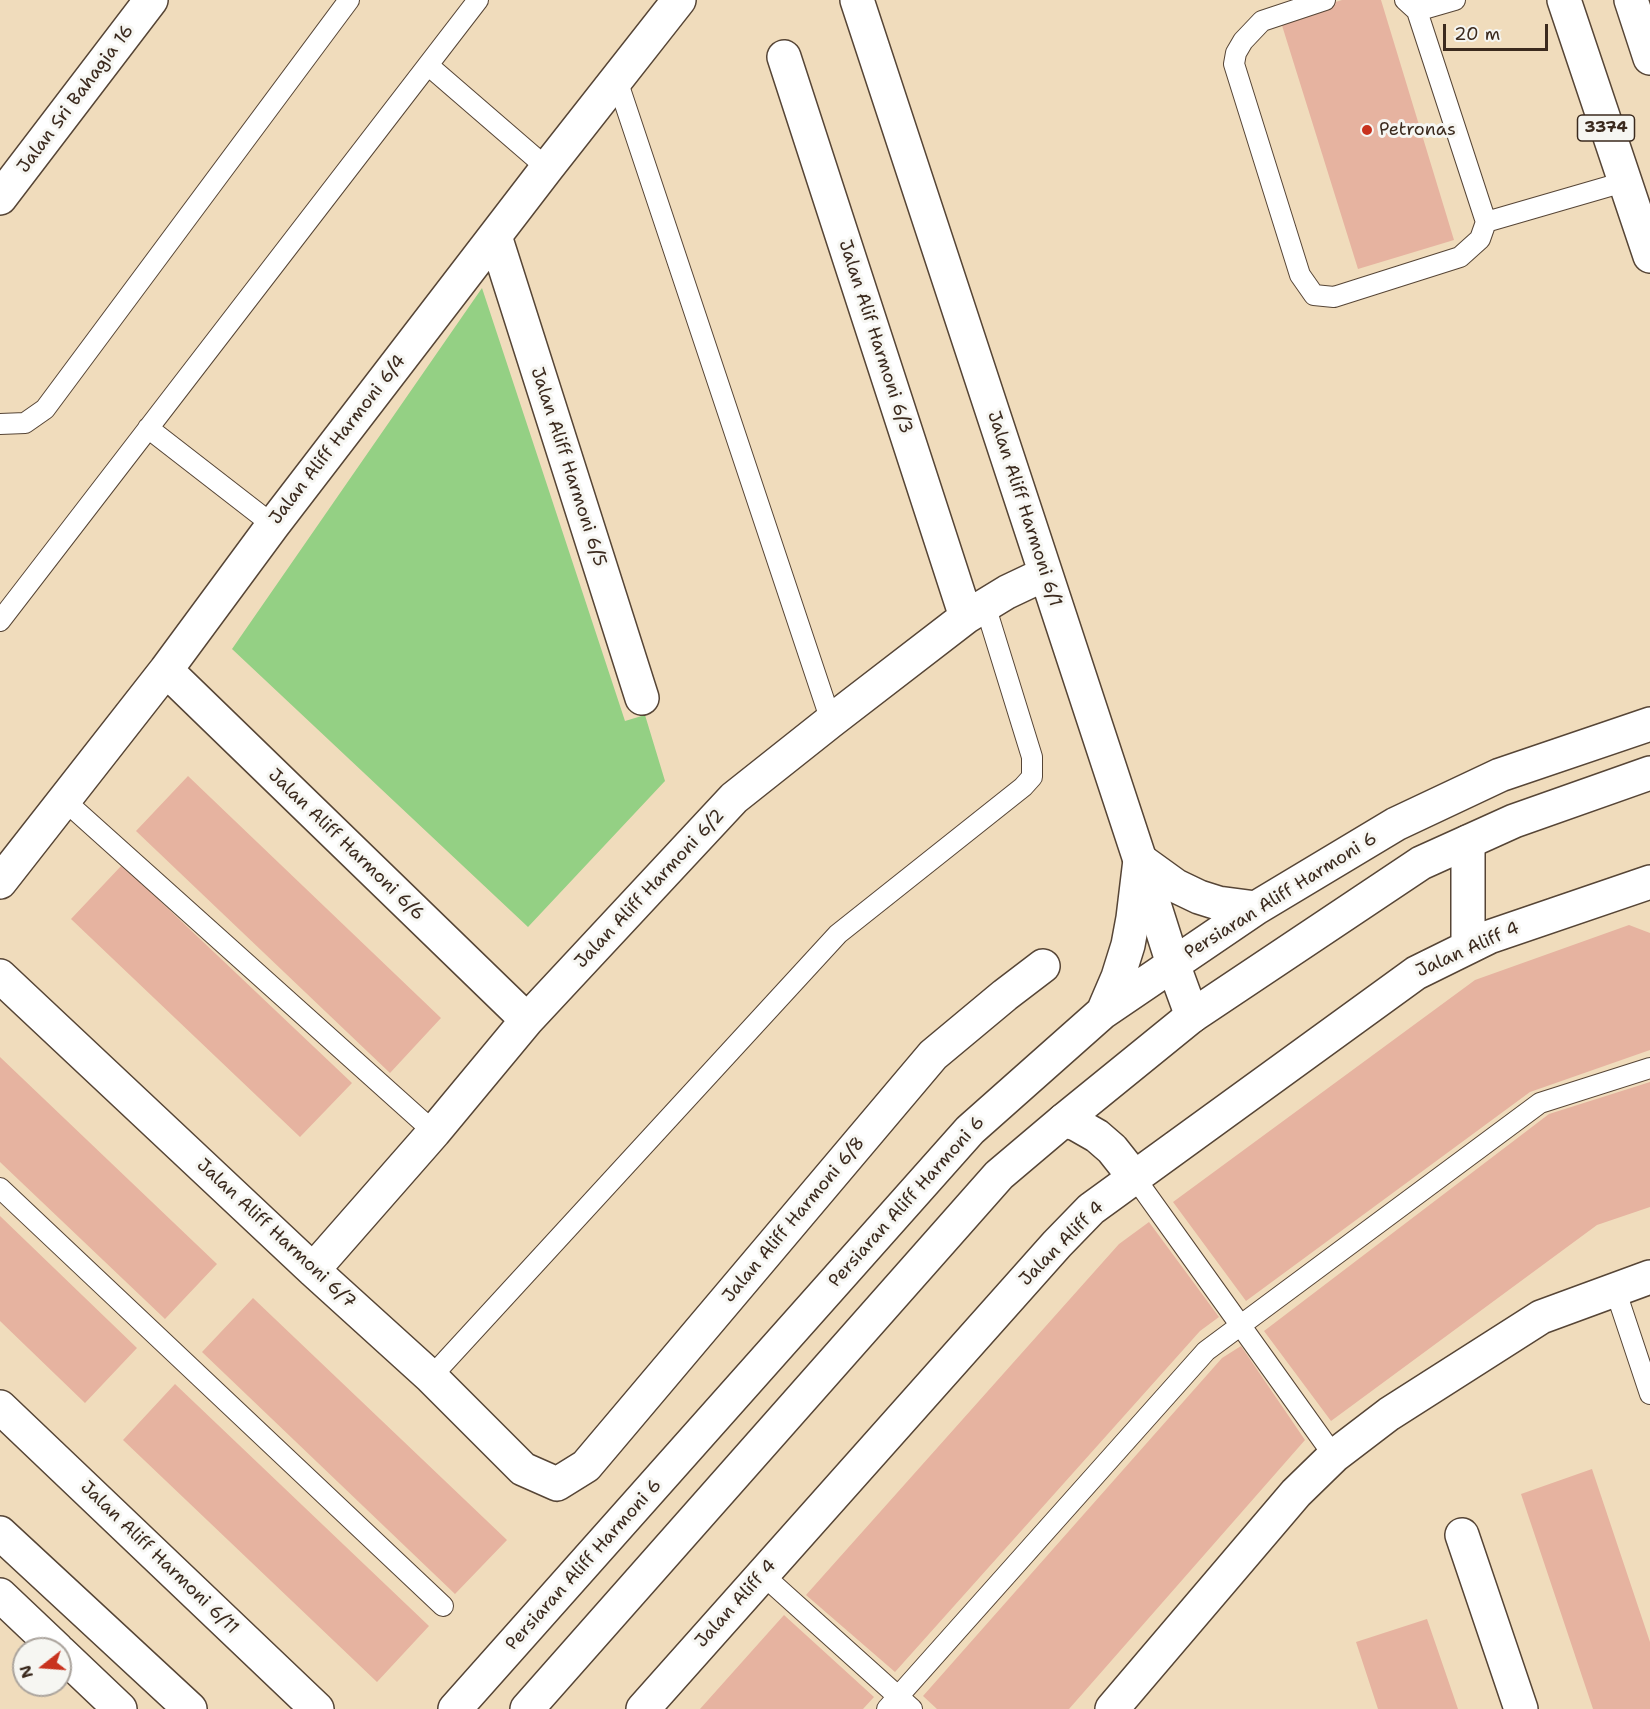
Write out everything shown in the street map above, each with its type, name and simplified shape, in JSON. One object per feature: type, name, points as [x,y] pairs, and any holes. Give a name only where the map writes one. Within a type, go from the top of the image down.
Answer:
[{"type":"street","name":"Jalan Sri Bahagia 16","points":[[0,198],[151,0]]},
{"type":"street","name":"Jalan Aliff Harmoni 6/4","points":[[0,882],[166,670],[273,525],[679,0]]},
{"type":"street","name":"Jalan Aliff Harmoni 6/1","points":[[857,0],[1192,1017]]},
{"type":"street","name":"3374","points":[[1564,0],[1650,256]]},
{"type":"street","points":[[1631,0],[1650,57]]},
{"type":"street","name":"Jalan Alif Harmoni 6/3","points":[[784,57],[976,611]]},
{"type":"street","name":"Jalan Aliff Harmoni 6/5","points":[[495,236],[642,698]]},
{"type":"street","name":"Jalan Aliff Harmoni 6/2","points":[[313,1270],[434,1132],[527,1020],[734,798],[976,611],[1008,591],[1045,574]]},
{"type":"street","name":"Jalan Aliff Harmoni 6/6","points":[[166,670],[527,1020]]},
{"type":"street","name":"Persiaran Aliff Harmoni 6","points":[[455,1709],[970,1130],[1103,1012],[1256,908],[1396,824],[1500,775],[1650,724]]},
{"type":"street","points":[[527,1709],[999,1175],[1064,1120],[1192,1017],[1421,863],[1514,821],[1650,773]]},
{"type":"street","points":[[1468,842],[1468,946]]},
{"type":"street","points":[[1103,1012],[1118,977],[1128,945],[1140,860],[1176,886],[1199,897],[1218,903],[1256,908]]},
{"type":"street","name":"Jalan Aliff 4","points":[[643,1709],[1057,1244],[1091,1209],[1416,972],[1489,937],[1650,882]]},
{"type":"street","name":"Jalan Aliff Harmoni 6/8","points":[[557,1484],[586,1466],[933,1055],[1043,966]]},
{"type":"street","name":"Jalan Aliff Harmoni 6/7","points":[[0,976],[313,1270],[431,1377],[523,1469],[557,1484]]},
{"type":"street","points":[[1064,1120],[1096,1136],[1112,1149],[1136,1178]]},
{"type":"street","points":[[1112,1709],[1296,1493],[1334,1456],[1389,1414],[1541,1317],[1650,1277]]},
{"type":"street","name":"Jalan Aliff Harmoni 6/11","points":[[0,1407],[317,1709]]},
{"type":"street","points":[[0,1533],[190,1709]]},
{"type":"street","points":[[1462,1535],[1521,1709]]},
{"type":"street","points":[[0,1596],[43,1637]]},
{"type":"street","points":[[72,1664],[120,1709]]},
{"type":"lane","points":[[0,424],[25,423],[45,409],[349,0]]},
{"type":"lane","points":[[0,621],[478,0]]},
{"type":"lane","points":[[1324,0],[1262,21],[1243,41],[1234,64],[1300,275],[1314,295],[1334,297],[1460,257],[1479,239],[1486,222],[1411,6],[1455,0]]},
{"type":"lane","points":[[429,66],[547,168]]},
{"type":"lane","points":[[617,80],[831,721]]},
{"type":"lane","points":[[1486,222],[1624,182]]},
{"type":"lane","points":[[147,428],[273,525]]},
{"type":"lane","points":[[431,1377],[838,934],[1023,787],[1032,777],[1032,757],[976,611]]},
{"type":"lane","points":[[64,800],[434,1132]]},
{"type":"lane","points":[[763,1575],[899,1705],[1206,1351],[1540,1103],[1650,1068]]},
{"type":"lane","points":[[1136,1178],[1334,1456]]},
{"type":"lane","points":[[0,1188],[443,1606]]},
{"type":"lane","points":[[1615,1289],[1650,1394]]},
{"type":"green space","points":[[482,288],[625,721],[645,715],[665,781],[528,927],[232,649]]},
{"type":"building","name":"Petronas","points":[[1342,0],[1381,0],[1454,240],[1358,269],[1280,19]]},
{"type":"building","points":[[188,776],[441,1018],[390,1073],[136,831]]},
{"type":"building","points":[[122,865],[352,1083],[300,1137],[71,919]]},
{"type":"building","points":[[1629,925],[1650,933],[1650,1050],[1530,1092],[1246,1301],[1173,1202],[1475,980]]},
{"type":"building","points":[[0,1057],[217,1264],[165,1319],[0,1162]]},
{"type":"building","points":[[1650,1082],[1650,1207],[1597,1225],[1331,1421],[1264,1331],[1549,1114]]},
{"type":"building","points":[[0,1216],[137,1348],[85,1403],[0,1321]]},
{"type":"building","points":[[1149,1222],[1219,1317],[1200,1331],[895,1672],[806,1595],[1119,1244]]},
{"type":"building","points":[[253,1298],[507,1540],[455,1594],[202,1352]]},
{"type":"building","points":[[1241,1346],[1305,1440],[1069,1709],[937,1709],[923,1696],[1222,1358]]},
{"type":"building","points":[[175,1384],[429,1626],[377,1682],[123,1440]]},
{"type":"building","points":[[1592,1469],[1650,1642],[1650,1709],[1593,1709],[1521,1494]]},
{"type":"building","points":[[784,1615],[874,1697],[863,1709],[700,1709]]},
{"type":"building","points":[[1427,1619],[1458,1709],[1378,1709],[1356,1642]]},
{"type":"place","name":"Petronas","points":[[1367,130]]}]
